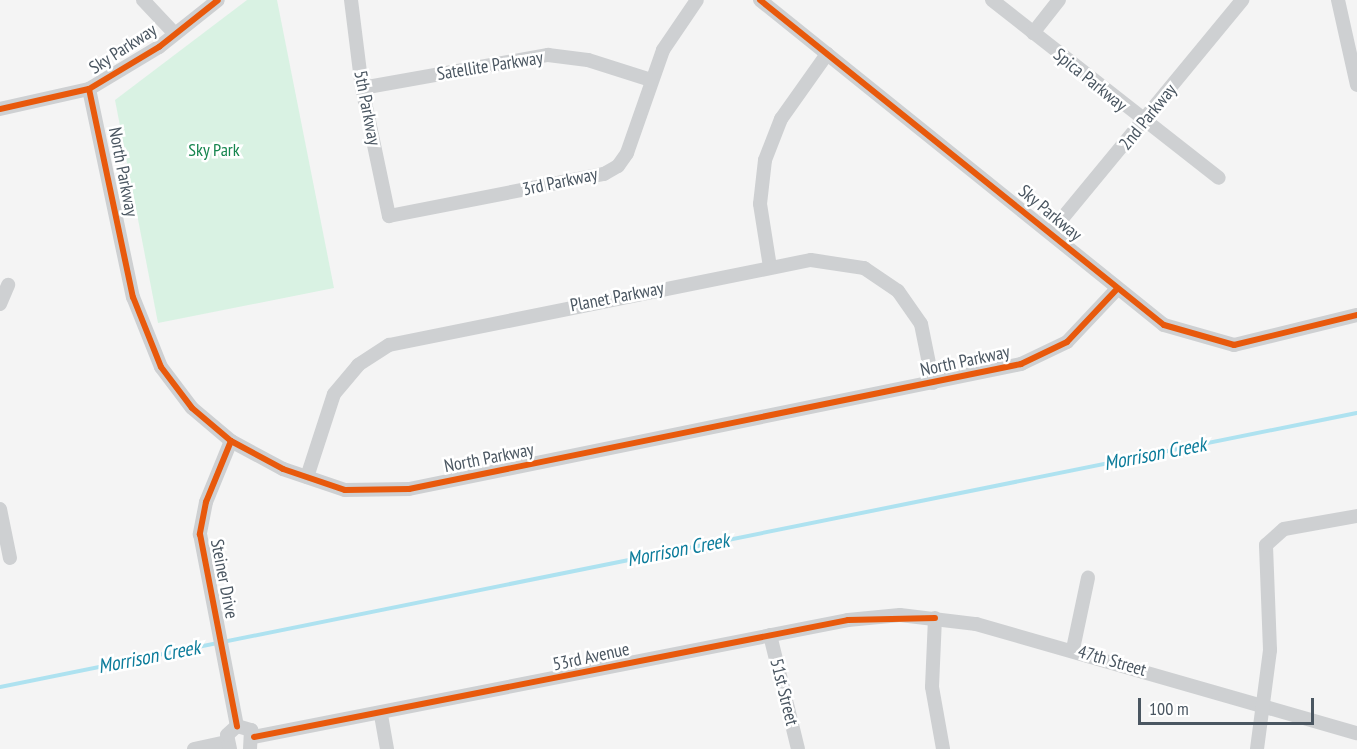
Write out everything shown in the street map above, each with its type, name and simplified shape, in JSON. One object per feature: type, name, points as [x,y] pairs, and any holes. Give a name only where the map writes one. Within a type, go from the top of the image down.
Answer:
[{"type":"street","points":[[143,0],[174,33]]},
{"type":"street","name":"Sky Parkway","points":[[0,109],[89,89],[174,33],[218,0]]},
{"type":"street","name":"5th Parkway","points":[[351,0],[362,88],[389,216]]},
{"type":"street","name":"3rd Parkway","points":[[389,216],[604,174],[627,153],[663,50],[697,0]]},
{"type":"street","name":"Sky Parkway","points":[[760,0],[1051,232],[1116,290],[1171,328],[1234,345],[1357,315]]},
{"type":"street","name":"Spica Parkway","points":[[992,0],[1143,123],[1219,178]]},
{"type":"street","points":[[1033,33],[1059,0]]},
{"type":"street","name":"2nd Parkway","points":[[1051,232],[1242,0]]},
{"type":"street","points":[[1338,0],[1357,85]]},
{"type":"street","points":[[770,267],[760,204],[765,160],[781,120],[827,54]]},
{"type":"street","name":"Satellite Parkway","points":[[362,88],[548,56],[588,60],[651,80]]},
{"type":"street","name":"North Parkway","points":[[89,89],[140,321],[176,388],[231,441],[307,477],[345,490],[409,489],[933,383],[1045,355],[1087,326],[1116,290]]},
{"type":"street","name":"Planet Parkway","points":[[307,477],[333,394],[358,365],[389,345],[770,267],[838,261],[887,282],[921,324],[933,383]]},
{"type":"street","points":[[0,304],[8,285]]},
{"type":"street","name":"Steiner Drive","points":[[231,441],[206,502],[200,534],[237,726]]},
{"type":"street","points":[[0,509],[10,558]]},
{"type":"street","points":[[1257,749],[1266,703],[1266,545],[1284,529],[1357,516]]},
{"type":"street","points":[[1073,649],[1088,578]]},
{"type":"street","name":"53rd Avenue","points":[[252,743],[770,635],[866,618],[935,618]]},
{"type":"street","points":[[935,618],[932,687],[943,749]]},
{"type":"street","name":"47th Street","points":[[935,618],[1073,649],[1266,703],[1357,733]]},
{"type":"street","name":"51st Street","points":[[770,635],[798,749]]},
{"type":"street","points":[[381,715],[387,749]]},
{"type":"street","points":[[194,749],[228,746],[237,726],[252,743]]},
{"type":"green space","name":"Sky Park","points":[[247,0],[277,0],[334,288],[158,323],[115,100]]},
{"type":"waterway","name":"Morrison Creek","points":[[0,687],[1357,413]]},
{"type":"cycle path","points":[[0,109],[89,89],[159,47],[218,0]]},
{"type":"cycle path","points":[[760,0],[1164,325],[1234,345],[1357,315]]},
{"type":"cycle path","points":[[89,89],[133,297],[161,367],[192,408],[231,441],[283,469],[345,490],[409,489],[1021,364],[1067,342],[1116,290]]},
{"type":"cycle path","points":[[231,441],[206,502],[200,534],[237,726]]},
{"type":"cycle path","points":[[254,737],[848,620],[935,618]]}]
